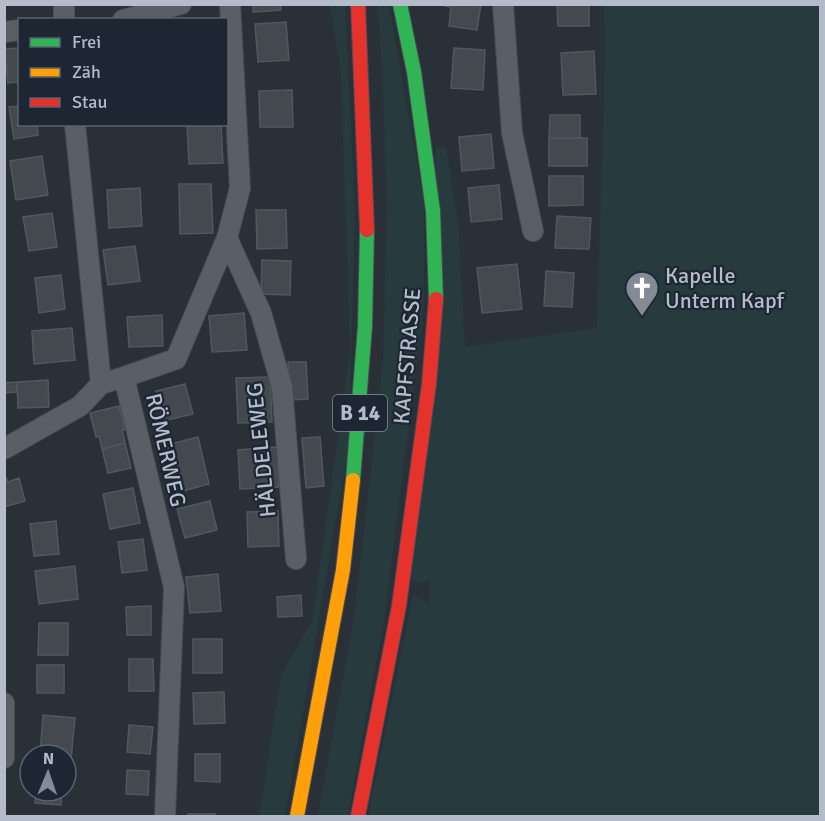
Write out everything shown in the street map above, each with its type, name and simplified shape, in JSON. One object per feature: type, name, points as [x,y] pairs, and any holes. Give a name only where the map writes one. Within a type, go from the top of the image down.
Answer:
[{"type":"street","points":[[130,18],[181,4]]},
{"type":"street","points":[[124,377],[176,359],[227,238],[240,188],[230,4]]},
{"type":"street","name":"B 14","points":[[297,816],[343,570],[360,412],[365,326],[367,218],[358,4]]},
{"type":"street","name":"KAPFSTRASSE","points":[[358,816],[399,606],[429,384],[436,303],[433,211],[414,72],[400,4]]},
{"type":"street","points":[[503,4],[512,133],[533,231]]},
{"type":"street","points":[[4,449],[80,406],[101,384],[75,126]]},
{"type":"street","name":"HÄLDELEWEG","points":[[227,238],[261,314],[282,387],[296,559]]},
{"type":"street","name":"RÖMERWEG","points":[[101,384],[124,377],[174,587],[165,816]]},
{"type":"street","points":[[4,703],[4,758]]},
{"type":"green space","points":[[330,5],[345,5],[355,208],[349,445],[285,816],[259,816],[281,676],[312,620],[350,352],[341,73]]},
{"type":"green space","points":[[377,5],[389,5],[424,202],[424,306],[385,614],[348,816],[318,816],[354,617],[383,361],[387,205],[382,62]]},
{"type":"green space","points":[[604,5],[820,5],[820,816],[368,816],[413,595],[429,604],[430,580],[418,583],[411,580],[436,148],[446,147],[458,220],[465,347],[597,328],[605,55]]},
{"type":"building","points":[[253,4],[280,4],[281,10],[253,12]]},
{"type":"building","points":[[438,4],[481,4],[477,30],[449,26],[451,7]]},
{"type":"building","points":[[557,4],[589,4],[589,26],[558,26]]},
{"type":"building","points":[[286,22],[289,60],[258,62],[255,24]]},
{"type":"building","points":[[18,48],[18,82],[8,83],[5,49]]},
{"type":"building","points":[[454,48],[485,50],[483,90],[451,88]]},
{"type":"building","points":[[594,51],[596,94],[563,95],[561,53]]},
{"type":"building","points":[[292,90],[293,127],[260,127],[259,91]]},
{"type":"building","points":[[18,106],[18,126],[37,126],[38,135],[14,139],[9,107]]},
{"type":"building","points":[[550,115],[580,115],[580,138],[549,138]]},
{"type":"building","points":[[187,126],[221,126],[223,163],[189,164]]},
{"type":"building","points":[[491,134],[494,168],[462,171],[459,137]]},
{"type":"building","points":[[549,138],[587,138],[587,166],[549,166]]},
{"type":"building","points":[[42,156],[48,195],[16,200],[10,161]]},
{"type":"building","points":[[549,176],[583,176],[583,205],[549,206]]},
{"type":"building","points":[[179,184],[211,184],[213,233],[180,234]]},
{"type":"building","points":[[499,185],[502,219],[471,222],[468,188]]},
{"type":"building","points":[[140,188],[142,226],[109,228],[107,190]]},
{"type":"building","points":[[256,210],[286,210],[287,248],[257,249]]},
{"type":"building","points":[[52,213],[57,247],[29,251],[23,217]]},
{"type":"building","points":[[557,216],[591,218],[589,249],[555,248]]},
{"type":"building","points":[[135,246],[140,281],[108,285],[103,250]]},
{"type":"building","points":[[262,260],[291,261],[290,295],[261,294]]},
{"type":"building","points":[[517,264],[522,309],[482,313],[477,268]]},
{"type":"building","points":[[546,271],[574,273],[572,307],[544,306]]},
{"type":"building","points":[[61,275],[65,309],[39,313],[35,278]]},
{"type":"building","points":[[244,313],[247,350],[212,352],[209,316]]},
{"type":"building","points":[[162,315],[163,346],[129,347],[127,317]]},
{"type":"building","points":[[72,328],[75,360],[34,364],[32,331]]},
{"type":"building","points":[[288,362],[306,362],[308,399],[289,400]]},
{"type":"building","points":[[270,377],[272,422],[238,423],[236,378]]},
{"type":"building","points":[[48,380],[49,407],[18,408],[17,382]]},
{"type":"building","points":[[17,382],[17,392],[4,393],[4,383]]},
{"type":"building","points":[[185,384],[193,414],[163,421],[156,391]]},
{"type":"building","points":[[119,406],[125,430],[122,430],[125,443],[102,449],[99,436],[96,437],[90,413]]},
{"type":"building","points":[[198,437],[209,484],[179,492],[167,445]]},
{"type":"building","points":[[320,437],[324,486],[306,488],[302,438]]},
{"type":"building","points":[[125,443],[131,468],[108,473],[102,449]]},
{"type":"building","points":[[277,447],[279,487],[240,489],[238,450]]},
{"type":"building","points":[[4,473],[8,482],[19,478],[25,501],[4,507]]},
{"type":"building","points":[[133,488],[140,523],[110,529],[103,494]]},
{"type":"building","points":[[210,501],[217,530],[185,538],[177,509]]},
{"type":"building","points":[[278,511],[279,546],[248,547],[247,512]]},
{"type":"building","points":[[56,521],[59,554],[34,556],[30,524]]},
{"type":"building","points":[[143,539],[147,570],[122,573],[118,542]]},
{"type":"building","points":[[75,566],[78,599],[39,604],[35,571]]},
{"type":"building","points":[[218,574],[221,611],[190,613],[186,577]]},
{"type":"building","points":[[301,595],[302,616],[278,617],[277,597]]},
{"type":"building","points":[[151,606],[151,635],[127,635],[126,607]]},
{"type":"building","points":[[39,623],[68,623],[68,655],[38,655]]},
{"type":"building","points":[[193,639],[222,639],[222,673],[193,673]]},
{"type":"building","points":[[129,659],[153,659],[154,691],[129,691]]},
{"type":"building","points":[[37,665],[64,665],[64,693],[37,693]]},
{"type":"building","points":[[224,692],[225,723],[194,724],[193,693]]},
{"type":"building","points":[[43,715],[75,718],[73,743],[41,743]]},
{"type":"building","points":[[129,725],[153,727],[150,754],[127,752]]},
{"type":"building","points":[[195,754],[220,754],[220,782],[195,781]]},
{"type":"building","points":[[127,770],[149,771],[148,795],[126,794]]},
{"type":"building","points":[[35,803],[61,803],[61,805]]},
{"type":"building","points":[[188,814],[215,814],[215,816],[188,816]]},
{"type":"traffic: fast","points":[[400,4],[414,72],[433,211],[436,299]]},
{"type":"traffic: fast","points":[[353,480],[365,326],[367,230]]},
{"type":"traffic: slow","points":[[297,816],[343,570],[353,480]]},
{"type":"traffic: jam","points":[[358,4],[367,230]]},
{"type":"traffic: jam","points":[[358,816],[399,606],[429,384],[436,299]]},
{"type":"place","name":"Kapelle Unterm Kapf","points":[[642,317]]}]
